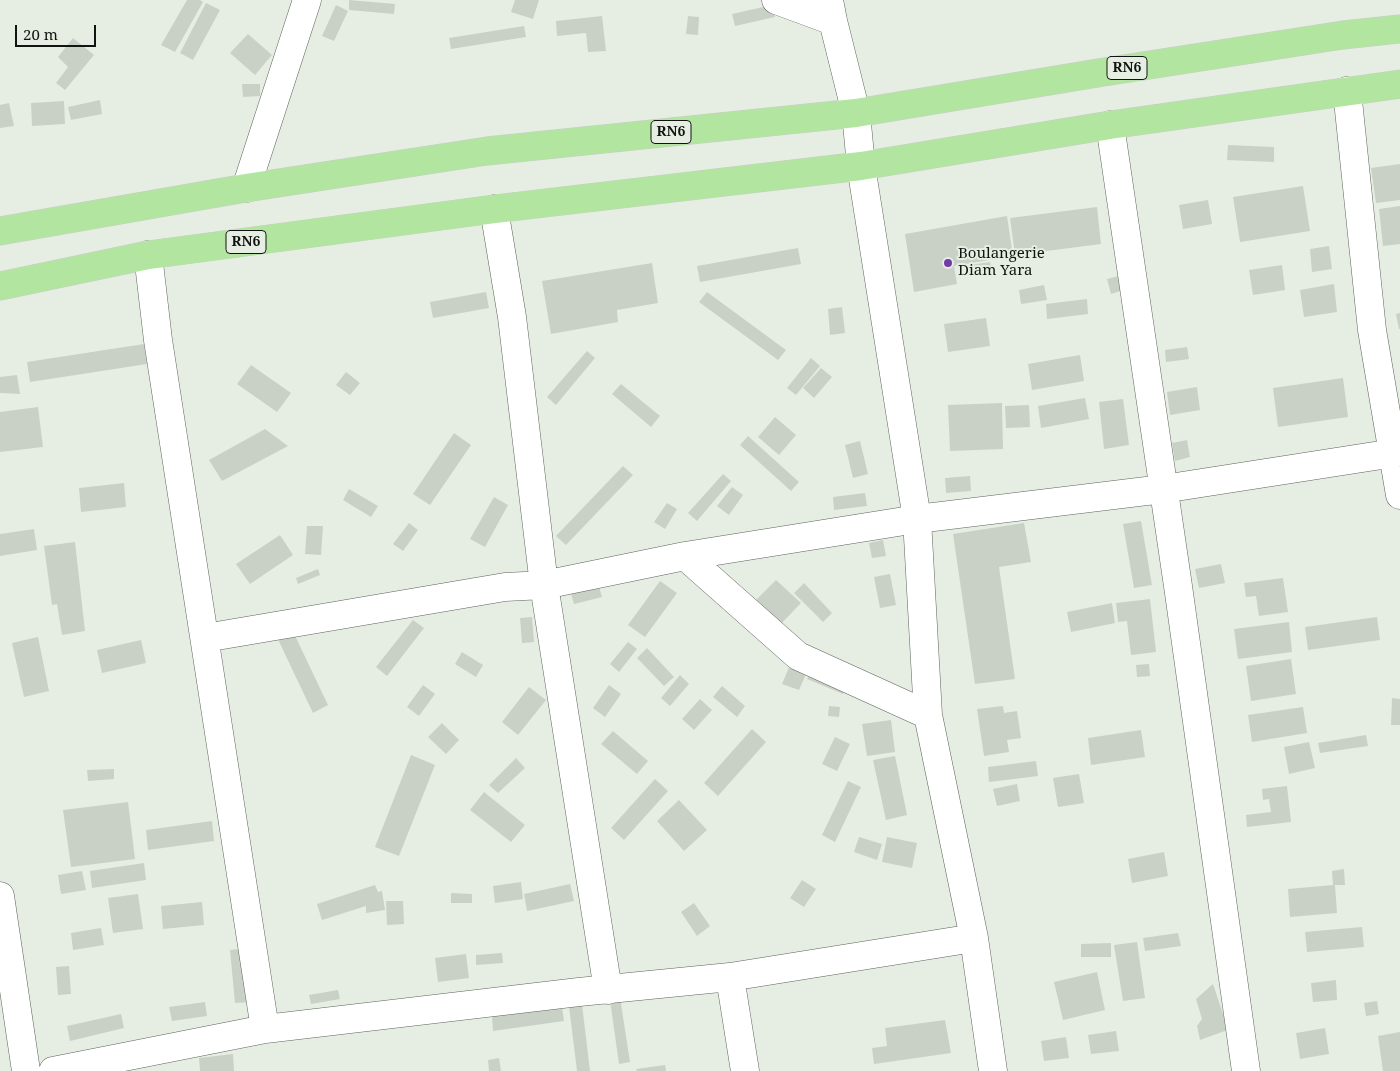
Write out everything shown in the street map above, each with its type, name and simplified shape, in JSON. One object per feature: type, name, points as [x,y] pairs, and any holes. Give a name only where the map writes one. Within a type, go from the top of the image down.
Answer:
[{"type":"highway","name":"RN6","points":[[0,231],[246,188],[487,151],[856,113],[1104,72],[1333,37],[1400,29]]},
{"type":"highway","name":"RN6","points":[[0,286],[148,255],[494,209],[862,166],[1110,125],[1400,84]]},
{"type":"street","points":[[246,188],[308,0]]},
{"type":"street","points":[[776,0],[831,10],[856,113],[862,166],[917,519],[928,715],[974,938],[992,1071]]},
{"type":"street","points":[[1348,91],[1372,330],[1396,452],[1400,495]]},
{"type":"street","points":[[1110,125],[1246,1071]]},
{"type":"street","points":[[494,209],[512,317],[544,585],[608,990]]},
{"type":"street","points":[[148,255],[158,340],[265,1029]]},
{"type":"street","points":[[205,638],[505,588],[544,585],[685,556],[917,519],[1163,489],[1396,452]]},
{"type":"street","points":[[685,556],[798,656],[928,715]]},
{"type":"street","points":[[0,896],[26,1071]]},
{"type":"street","points":[[53,1071],[265,1029],[730,977],[974,938]]},
{"type":"street","points":[[730,977],[745,1071]]},
{"type":"building","points":[[187,0],[200,0],[203,2],[175,52],[161,45]]},
{"type":"building","points":[[349,0],[395,4],[394,14],[349,10]]},
{"type":"building","points":[[515,0],[539,0],[533,19],[511,12]]},
{"type":"building","points":[[206,3],[220,10],[193,60],[180,53]]},
{"type":"building","points":[[336,5],[348,11],[334,41],[322,36]]},
{"type":"building","points":[[772,5],[775,17],[735,26],[732,14]]},
{"type":"building","points":[[602,16],[606,51],[588,52],[586,33],[557,36],[556,21]]},
{"type":"building","points":[[688,16],[699,17],[698,35],[686,34]]},
{"type":"building","points":[[524,26],[526,37],[451,49],[449,38]]},
{"type":"building","points":[[248,34],[272,55],[255,75],[230,53]]},
{"type":"building","points":[[73,38],[94,55],[65,90],[56,83],[68,67],[58,57]]},
{"type":"building","points":[[242,84],[260,84],[260,96],[243,97]]},
{"type":"building","points":[[100,100],[102,114],[71,120],[68,107]]},
{"type":"building","points":[[64,101],[65,124],[32,126],[31,103]]},
{"type":"building","points":[[9,103],[14,126],[0,128],[0,105]]},
{"type":"building","points":[[1228,145],[1274,147],[1274,162],[1227,160]]},
{"type":"building","points":[[1400,164],[1400,200],[1376,203],[1371,168]]},
{"type":"building","points":[[1303,186],[1310,231],[1240,242],[1233,197]]},
{"type":"building","points":[[1208,200],[1212,224],[1183,229],[1179,205]]},
{"type":"building","points":[[1400,206],[1400,244],[1383,246],[1379,209]]},
{"type":"building","points":[[1097,207],[1101,244],[1015,255],[1010,218]]},
{"type":"building","points":[[1007,216],[1013,256],[954,266],[957,284],[914,292],[905,234]]},
{"type":"building","points":[[1329,246],[1332,269],[1312,272],[1310,249]]},
{"type":"building","points":[[798,248],[801,264],[700,282],[697,266]]},
{"type":"building","points":[[990,262],[992,272],[971,275],[970,265]]},
{"type":"building","points":[[652,263],[658,303],[617,310],[618,322],[551,334],[542,281]]},
{"type":"building","points":[[1282,265],[1285,290],[1253,295],[1249,270]]},
{"type":"building","points":[[1123,275],[1127,289],[1111,294],[1107,279]]},
{"type":"building","points":[[1334,284],[1337,312],[1304,317],[1300,290]]},
{"type":"building","points":[[1044,285],[1047,300],[1021,304],[1019,290]]},
{"type":"building","points":[[486,292],[489,308],[433,318],[430,302]]},
{"type":"building","points":[[707,292],[786,350],[778,360],[699,302]]},
{"type":"building","points":[[1087,299],[1088,314],[1047,319],[1046,304]]},
{"type":"building","points":[[842,307],[845,333],[830,335],[828,309]]},
{"type":"building","points":[[1400,313],[1400,329],[1399,329],[1396,314]]},
{"type":"building","points":[[986,318],[990,346],[948,352],[944,324]]},
{"type":"building","points":[[144,344],[147,364],[30,382],[27,362]]},
{"type":"building","points":[[1187,347],[1189,359],[1166,362],[1165,350]]},
{"type":"building","points":[[587,351],[595,358],[556,405],[547,397]]},
{"type":"building","points":[[1080,355],[1084,381],[1032,390],[1028,364]]},
{"type":"building","points":[[811,358],[820,366],[796,395],[787,388]]},
{"type":"building","points":[[251,365],[291,393],[277,412],[237,384]]},
{"type":"building","points":[[821,368],[832,377],[814,398],[803,388]]},
{"type":"building","points":[[346,372],[360,383],[350,395],[336,385]]},
{"type":"building","points":[[17,375],[20,394],[0,393],[0,377]]},
{"type":"building","points":[[1343,378],[1348,417],[1278,427],[1273,388]]},
{"type":"building","points":[[621,384],[660,416],[651,427],[612,394]]},
{"type":"building","points":[[1197,387],[1200,410],[1170,415],[1167,392]]},
{"type":"building","points":[[1085,398],[1089,419],[1041,428],[1038,406]]},
{"type":"building","points":[[1123,399],[1129,445],[1104,449],[1099,402]]},
{"type":"building","points":[[1002,403],[1003,449],[950,451],[948,405]]},
{"type":"building","points":[[1029,405],[1030,427],[1006,428],[1005,406]]},
{"type":"building","points":[[38,407],[43,447],[0,452],[0,412]]},
{"type":"building","points":[[775,417],[796,435],[779,455],[758,437]]},
{"type":"building","points":[[265,429],[288,446],[222,481],[209,460]]},
{"type":"building","points":[[454,433],[471,445],[430,505],[413,494]]},
{"type":"building","points":[[748,436],[799,482],[791,491],[740,445]]},
{"type":"building","points":[[1187,440],[1190,457],[1175,461],[1172,443]]},
{"type":"building","points":[[860,441],[868,474],[853,478],[845,445]]},
{"type":"building","points":[[623,466],[633,475],[566,545],[556,536]]},
{"type":"building","points":[[723,474],[731,481],[697,521],[688,513]]},
{"type":"building","points":[[970,476],[971,491],[946,493],[945,478]]},
{"type":"building","points":[[124,483],[126,507],[81,512],[79,488]]},
{"type":"building","points":[[732,487],[743,495],[729,515],[717,506]]},
{"type":"building","points":[[349,489],[378,506],[371,517],[343,500]]},
{"type":"building","points":[[865,493],[867,506],[834,510],[833,497]]},
{"type":"building","points":[[494,497],[508,505],[485,547],[470,539]]},
{"type":"building","points":[[667,503],[677,509],[665,529],[654,522]]},
{"type":"building","points":[[1141,521],[1152,585],[1134,588],[1123,524]]},
{"type":"building","points":[[409,523],[418,530],[403,551],[393,544]]},
{"type":"building","points":[[1024,523],[1031,562],[999,567],[1015,679],[975,684],[953,534]]},
{"type":"building","points":[[307,526],[323,526],[321,555],[305,554]]},
{"type":"building","points":[[34,529],[37,550],[0,556],[0,534]]},
{"type":"building","points":[[280,535],[293,555],[250,584],[236,564]]},
{"type":"building","points":[[883,540],[886,556],[872,558],[869,543]]},
{"type":"building","points":[[75,542],[85,631],[62,635],[57,604],[52,605],[44,546]]},
{"type":"building","points":[[1221,564],[1225,583],[1199,588],[1195,569]]},
{"type":"building","points":[[318,569],[320,575],[298,584],[296,578]]},
{"type":"building","points":[[890,574],[896,605],[880,608],[874,577]]},
{"type":"building","points":[[1283,578],[1288,612],[1259,616],[1256,596],[1246,597],[1244,583]]},
{"type":"building","points":[[776,580],[801,603],[778,627],[753,603]]},
{"type":"building","points":[[660,581],[677,593],[645,637],[628,625]]},
{"type":"building","points":[[804,583],[832,613],[823,622],[794,593]]},
{"type":"building","points":[[599,587],[602,597],[574,604],[571,594]]},
{"type":"building","points":[[1150,599],[1156,652],[1131,655],[1127,621],[1118,622],[1116,603]]},
{"type":"building","points":[[1112,603],[1115,623],[1071,632],[1067,612]]},
{"type":"building","points":[[532,617],[534,642],[522,643],[520,618]]},
{"type":"building","points":[[1377,617],[1380,640],[1308,650],[1305,627]]},
{"type":"building","points":[[413,620],[424,628],[387,676],[376,667]]},
{"type":"building","points":[[1289,622],[1292,652],[1238,659],[1234,629]]},
{"type":"building","points":[[289,623],[328,705],[313,713],[274,631]]},
{"type":"building","points":[[38,637],[49,691],[24,697],[12,643]]},
{"type":"building","points":[[141,640],[146,663],[102,673],[97,650]]},
{"type":"building","points":[[628,642],[637,649],[619,672],[610,664]]},
{"type":"building","points":[[647,648],[674,677],[664,686],[637,658]]},
{"type":"building","points":[[462,652],[483,665],[476,677],[455,664]]},
{"type":"building","points":[[793,658],[810,665],[799,690],[782,684]]},
{"type":"building","points":[[1291,659],[1296,694],[1251,701],[1246,666]]},
{"type":"building","points":[[1149,664],[1150,676],[1137,677],[1136,665]]},
{"type":"building","points":[[812,669],[847,684],[843,694],[807,679]]},
{"type":"building","points":[[680,675],[689,684],[670,706],[661,698]]},
{"type":"building","points":[[423,685],[435,694],[419,716],[407,707]]},
{"type":"building","points":[[609,685],[621,694],[605,717],[593,708]]},
{"type":"building","points":[[722,686],[745,706],[737,717],[713,697]]},
{"type":"building","points":[[529,687],[546,700],[518,735],[502,722]]},
{"type":"building","points":[[1392,698],[1400,699],[1400,725],[1391,725]]},
{"type":"building","points":[[700,699],[712,710],[694,730],[682,719]]},
{"type":"building","points":[[829,706],[840,707],[839,717],[828,716]]},
{"type":"building","points":[[1003,706],[1004,713],[1017,711],[1021,738],[1007,740],[1009,752],[984,756],[977,709]]},
{"type":"building","points":[[1303,707],[1307,733],[1252,742],[1248,715]]},
{"type":"building","points":[[891,720],[895,752],[867,756],[862,724]]},
{"type":"building","points":[[442,723],[459,740],[446,754],[428,737]]},
{"type":"building","points":[[752,729],[766,742],[718,796],[704,783]]},
{"type":"building","points":[[1141,730],[1145,757],[1091,765],[1088,738]]},
{"type":"building","points":[[613,731],[648,761],[637,774],[601,744]]},
{"type":"building","points":[[1366,735],[1368,746],[1320,753],[1318,743]]},
{"type":"building","points":[[835,737],[850,744],[837,771],[822,764]]},
{"type":"building","points":[[1309,742],[1315,768],[1289,774],[1284,747]]},
{"type":"building","points":[[411,755],[435,765],[399,856],[375,847]]},
{"type":"building","points":[[895,756],[907,815],[886,820],[873,760]]},
{"type":"building","points":[[516,758],[525,768],[498,793],[489,785]]},
{"type":"building","points":[[1036,761],[1038,776],[989,782],[988,767]]},
{"type":"building","points":[[114,769],[114,779],[88,781],[87,770]]},
{"type":"building","points":[[1079,774],[1084,803],[1058,807],[1053,778]]},
{"type":"building","points":[[655,779],[668,791],[624,840],[611,828]]},
{"type":"building","points":[[848,781],[861,787],[835,842],[822,835]]},
{"type":"building","points":[[1017,784],[1020,801],[997,806],[993,789]]},
{"type":"building","points":[[1287,786],[1291,822],[1247,827],[1246,815],[1271,812],[1269,799],[1263,800],[1262,789]]},
{"type":"building","points":[[484,792],[525,825],[511,842],[470,810]]},
{"type":"building","points":[[679,800],[707,830],[684,851],[657,821]]},
{"type":"building","points":[[128,802],[135,859],[71,867],[63,810]]},
{"type":"building","points":[[212,821],[214,841],[148,850],[146,830]]},
{"type":"building","points":[[859,837],[882,844],[877,860],[854,852]]},
{"type":"building","points":[[887,837],[917,843],[912,868],[882,862]]},
{"type":"building","points":[[1164,852],[1168,876],[1132,883],[1128,859]]},
{"type":"building","points":[[144,863],[146,880],[92,888],[90,871]]},
{"type":"building","points":[[1344,869],[1345,885],[1335,885],[1337,913],[1290,917],[1288,889],[1333,885],[1332,871]]},
{"type":"building","points":[[82,871],[86,890],[61,894],[58,875]]},
{"type":"building","points":[[802,880],[816,889],[804,907],[790,898]]},
{"type":"building","points":[[521,882],[523,899],[495,903],[493,886]]},
{"type":"building","points":[[570,884],[574,901],[527,911],[524,894]]},
{"type":"building","points":[[375,885],[378,892],[382,891],[385,910],[366,913],[366,906],[322,920],[317,904]]},
{"type":"building","points":[[451,893],[472,894],[472,903],[451,903]]},
{"type":"building","points":[[138,894],[143,929],[113,933],[108,898]]},
{"type":"building","points":[[386,901],[403,901],[404,924],[387,925]]},
{"type":"building","points":[[202,902],[204,925],[163,929],[161,906]]},
{"type":"building","points":[[694,903],[710,926],[697,936],[681,912]]},
{"type":"building","points":[[1362,927],[1364,947],[1307,952],[1305,932]]},
{"type":"building","points":[[101,928],[104,945],[73,950],[71,933]]},
{"type":"building","points":[[1178,933],[1181,946],[1145,951],[1143,938]]},
{"type":"building","points":[[1137,942],[1145,998],[1123,1001],[1114,945]]},
{"type":"building","points":[[1111,943],[1111,957],[1081,957],[1081,944]]},
{"type":"building","points":[[247,948],[252,1002],[235,1003],[230,950]]},
{"type":"building","points":[[502,953],[503,963],[476,965],[476,955]]},
{"type":"building","points":[[466,954],[469,978],[438,982],[435,958]]},
{"type":"building","points":[[69,966],[71,994],[58,995],[56,967]]},
{"type":"building","points":[[1097,972],[1105,1010],[1063,1020],[1054,982]]},
{"type":"building","points":[[1336,980],[1337,1000],[1313,1002],[1311,983]]},
{"type":"building","points":[[1213,984],[1225,1020],[1233,1028],[1200,1040],[1197,1026],[1202,1019],[1196,999]]},
{"type":"building","points":[[338,990],[340,999],[311,1004],[309,995]]},
{"type":"building","points":[[619,991],[630,1062],[619,1064],[609,993]]},
{"type":"building","points":[[581,996],[590,1071],[577,1071],[568,998]]},
{"type":"building","points":[[1377,1001],[1379,1014],[1366,1016],[1364,1003]]},
{"type":"building","points":[[205,1002],[207,1016],[172,1021],[169,1007]]},
{"type":"building","points":[[562,1007],[564,1021],[493,1031],[492,1016]]},
{"type":"building","points":[[121,1014],[124,1028],[70,1041],[67,1026]]},
{"type":"building","points":[[945,1020],[951,1053],[874,1064],[872,1048],[887,1046],[885,1028]]},
{"type":"building","points":[[1325,1028],[1329,1054],[1300,1059],[1296,1033]]},
{"type":"building","points":[[1116,1031],[1119,1051],[1091,1054],[1088,1035]]},
{"type":"building","points":[[1400,1032],[1400,1071],[1383,1071],[1378,1036]]},
{"type":"building","points":[[1066,1037],[1069,1058],[1044,1061],[1041,1041]]},
{"type":"building","points":[[233,1054],[234,1071],[200,1071],[199,1058]]},
{"type":"building","points":[[499,1058],[501,1071],[489,1071],[488,1060]]},
{"type":"building","points":[[665,1065],[666,1071],[637,1071],[636,1069]]},
{"type":"place","name":"Boulangerie Diam Yara","points":[[948,263]]}]
